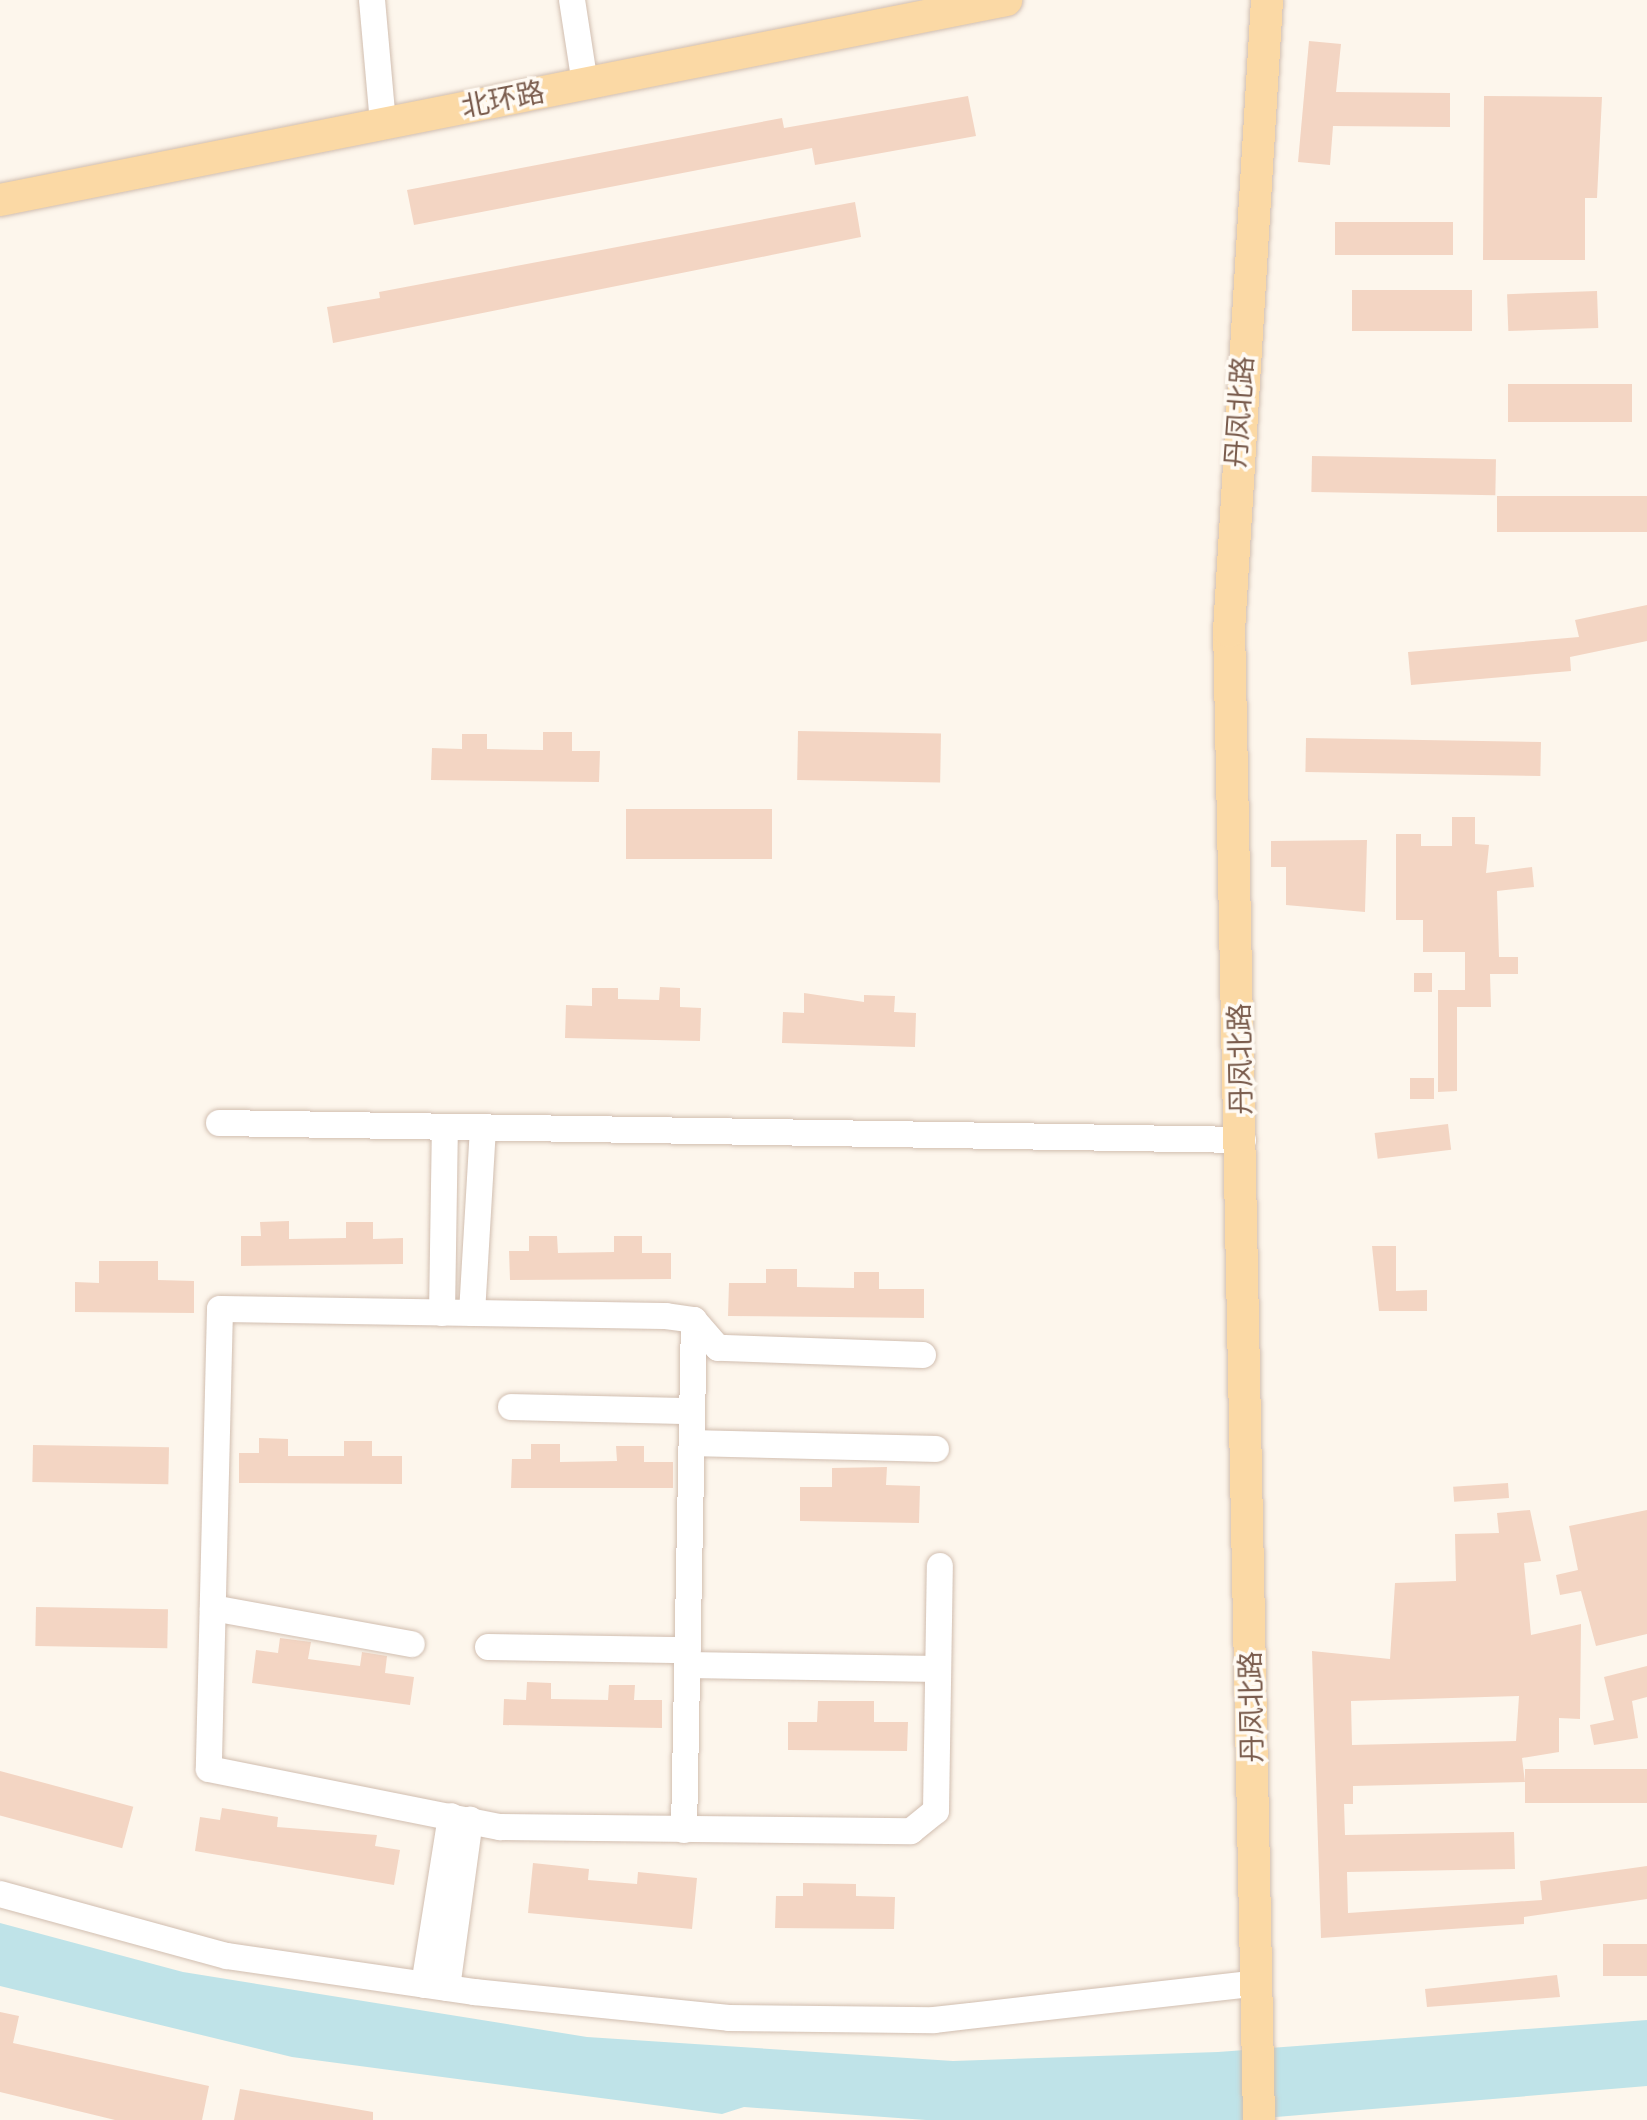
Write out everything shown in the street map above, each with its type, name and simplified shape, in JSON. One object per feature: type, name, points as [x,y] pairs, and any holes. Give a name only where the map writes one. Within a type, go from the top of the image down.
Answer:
[{"type":"main road","name":"北环路","points":[[0,200],[1006,0]]},
{"type":"main road","name":"丹凤北路","points":[[1259,2120],[1243,1140],[1229,631],[1267,0]]},
{"type":"street","points":[[372,0],[383,124]]},
{"type":"street","points":[[572,0],[585,84]]},
{"type":"street","points":[[219,1123],[1243,1140]]},
{"type":"street","points":[[442,1313],[445,1127]]},
{"type":"street","points":[[472,1313],[483,1128]]},
{"type":"street","points":[[923,1355],[718,1348],[694,1320],[220,1309],[209,1769],[461,1818],[684,1830],[892,1834],[924,1824],[936,1811],[940,1566]]},
{"type":"street","points":[[684,1830],[694,1320]]},
{"type":"street","points":[[511,1407],[692,1411]]},
{"type":"street","points":[[692,1443],[936,1449]]},
{"type":"street","points":[[213,1608],[412,1644]]},
{"type":"street","points":[[488,1647],[938,1669]]},
{"type":"street","points":[[436,1986],[461,1818]]},
{"type":"street","points":[[0,1894],[227,1956],[436,1986],[729,2018],[934,2020],[1257,1983]]},
{"type":"water","points":[[0,1923],[183,1972],[587,2037],[953,2061],[1218,2052],[1647,2020],[1647,2086],[1241,2120],[926,2120],[744,2107],[722,2114],[292,2057],[0,1986]]},
{"type":"building","points":[[1309,41],[1341,44],[1336,92],[1450,93],[1450,127],[1333,126],[1330,165],[1298,162]]},
{"type":"building","points":[[968,96],[976,136],[815,165],[812,148],[414,225],[407,190],[782,118],[784,128]]},
{"type":"building","points":[[1484,96],[1602,97],[1597,198],[1585,198],[1585,260],[1483,260]]},
{"type":"building","points":[[855,202],[861,237],[333,343],[327,307],[380,298],[379,292]]},
{"type":"building","points":[[1335,222],[1453,222],[1453,255],[1335,255]]},
{"type":"building","points":[[1352,290],[1472,290],[1472,331],[1352,331]]},
{"type":"building","points":[[1597,291],[1598,328],[1508,331],[1507,294]]},
{"type":"building","points":[[1508,384],[1632,384],[1632,422],[1508,422]]},
{"type":"building","points":[[1312,456],[1496,459],[1495,495],[1311,492]]},
{"type":"building","points":[[1497,496],[1647,496],[1647,532],[1497,532]]},
{"type":"building","points":[[1647,605],[1647,641],[1570,657],[1571,671],[1411,685],[1408,652],[1579,637],[1575,620]]},
{"type":"building","points":[[798,731],[941,733],[940,782],[797,780]]},
{"type":"building","points":[[543,732],[572,732],[572,751],[600,751],[599,782],[431,780],[432,748],[462,749],[462,734],[487,734],[487,749],[543,750]]},
{"type":"building","points":[[1306,738],[1541,742],[1540,776],[1305,772]]},
{"type":"building","points":[[626,809],[772,809],[772,859],[626,859]]},
{"type":"building","points":[[1452,817],[1475,817],[1475,844],[1489,845],[1486,873],[1532,867],[1534,887],[1497,891],[1499,957],[1518,957],[1518,974],[1490,974],[1491,1007],[1457,1007],[1457,1091],[1438,1092],[1438,990],[1465,990],[1465,952],[1423,952],[1423,920],[1396,920],[1396,834],[1421,834],[1421,846],[1452,846]]},
{"type":"building","points":[[1367,840],[1365,912],[1286,905],[1286,867],[1271,867],[1271,841]]},
{"type":"building","points":[[1414,973],[1432,973],[1432,992],[1414,992]]},
{"type":"building","points":[[660,987],[680,988],[680,1007],[701,1008],[700,1041],[565,1038],[566,1005],[592,1006],[592,988],[618,988],[618,999],[659,1000]]},
{"type":"building","points":[[804,993],[864,1002],[864,995],[895,996],[894,1012],[916,1013],[915,1047],[782,1043],[783,1012],[804,1013]]},
{"type":"building","points":[[1410,1078],[1434,1078],[1434,1099],[1410,1099]]},
{"type":"building","points":[[1448,1124],[1451,1150],[1378,1159],[1375,1133]]},
{"type":"building","points":[[289,1221],[289,1239],[346,1238],[346,1222],[373,1222],[373,1239],[403,1238],[403,1264],[241,1266],[241,1236],[261,1236],[260,1222]]},
{"type":"building","points":[[529,1236],[557,1236],[558,1253],[614,1252],[614,1236],[642,1236],[642,1253],[671,1253],[671,1279],[510,1280],[509,1251],[529,1251]]},
{"type":"building","points":[[1372,1246],[1396,1246],[1396,1291],[1427,1290],[1427,1311],[1379,1311]]},
{"type":"building","points":[[99,1261],[158,1261],[158,1280],[194,1281],[194,1313],[75,1312],[75,1282],[99,1283]]},
{"type":"building","points":[[766,1269],[797,1269],[797,1287],[854,1288],[854,1272],[879,1272],[879,1289],[924,1289],[924,1318],[728,1316],[729,1283],[766,1283]]},
{"type":"building","points":[[259,1438],[288,1439],[288,1456],[344,1456],[344,1441],[372,1441],[372,1456],[402,1456],[402,1484],[239,1483],[239,1453],[259,1453]]},
{"type":"building","points":[[531,1444],[560,1444],[560,1462],[617,1461],[616,1446],[644,1446],[644,1462],[673,1462],[673,1488],[511,1488],[512,1459],[531,1459]]},
{"type":"building","points":[[33,1445],[169,1447],[168,1484],[32,1482]]},
{"type":"building","points":[[887,1467],[886,1485],[920,1486],[919,1523],[800,1521],[800,1487],[832,1487],[832,1468]]},
{"type":"building","points":[[1508,1483],[1509,1498],[1454,1502],[1453,1487]]},
{"type":"building","points":[[1530,1510],[1541,1561],[1524,1563],[1531,1635],[1581,1624],[1580,1719],[1559,1718],[1559,1752],[1522,1758],[1525,1782],[1353,1786],[1353,1804],[1344,1804],[1345,1835],[1514,1832],[1515,1869],[1347,1872],[1348,1913],[1542,1900],[1540,1881],[1647,1866],[1647,1899],[1524,1917],[1524,1924],[1321,1938],[1312,1651],[1390,1659],[1395,1583],[1456,1581],[1455,1534],[1499,1533],[1497,1513]],"holes":[[[1519,1696],[1516,1741],[1352,1745],[1351,1701]]]},
{"type":"building","points":[[1647,1510],[1647,1634],[1596,1646],[1581,1591],[1560,1595],[1556,1575],[1578,1570],[1569,1526]]},
{"type":"building","points":[[36,1607],[168,1609],[167,1648],[35,1646]]},
{"type":"building","points":[[280,1638],[311,1642],[308,1659],[360,1666],[362,1652],[387,1656],[385,1673],[414,1677],[410,1705],[252,1683],[256,1650],[278,1653]]},
{"type":"building","points":[[1647,1666],[1647,1697],[1632,1701],[1638,1738],[1594,1745],[1590,1725],[1614,1720],[1604,1677]]},
{"type":"building","points":[[527,1682],[551,1683],[551,1699],[608,1700],[609,1685],[635,1685],[634,1700],[662,1700],[662,1728],[503,1725],[504,1699],[526,1700]]},
{"type":"building","points":[[818,1701],[874,1701],[874,1722],[908,1722],[907,1751],[788,1750],[788,1722],[817,1722]]},
{"type":"building","points":[[1525,1769],[1647,1769],[1647,1803],[1525,1803]]},
{"type":"building","points":[[0,1771],[133,1807],[122,1848],[0,1816]]},
{"type":"building","points":[[222,1808],[278,1817],[277,1827],[377,1835],[375,1846],[400,1850],[394,1885],[195,1851],[200,1817],[220,1820]]},
{"type":"building","points":[[533,1863],[589,1869],[588,1880],[637,1884],[638,1872],[697,1878],[692,1929],[528,1913]]},
{"type":"building","points":[[803,1883],[856,1884],[856,1896],[895,1897],[894,1929],[775,1928],[776,1896],[803,1896]]},
{"type":"building","points":[[1603,1944],[1647,1944],[1647,1976],[1603,1976]]},
{"type":"building","points":[[1557,1975],[1560,1997],[1427,2007],[1425,1989]]},
{"type":"building","points":[[0,2012],[19,2016],[13,2043],[209,2086],[202,2120],[115,2120],[0,2092]]},
{"type":"building","points":[[240,2089],[373,2112],[373,2120],[234,2120]]}]
